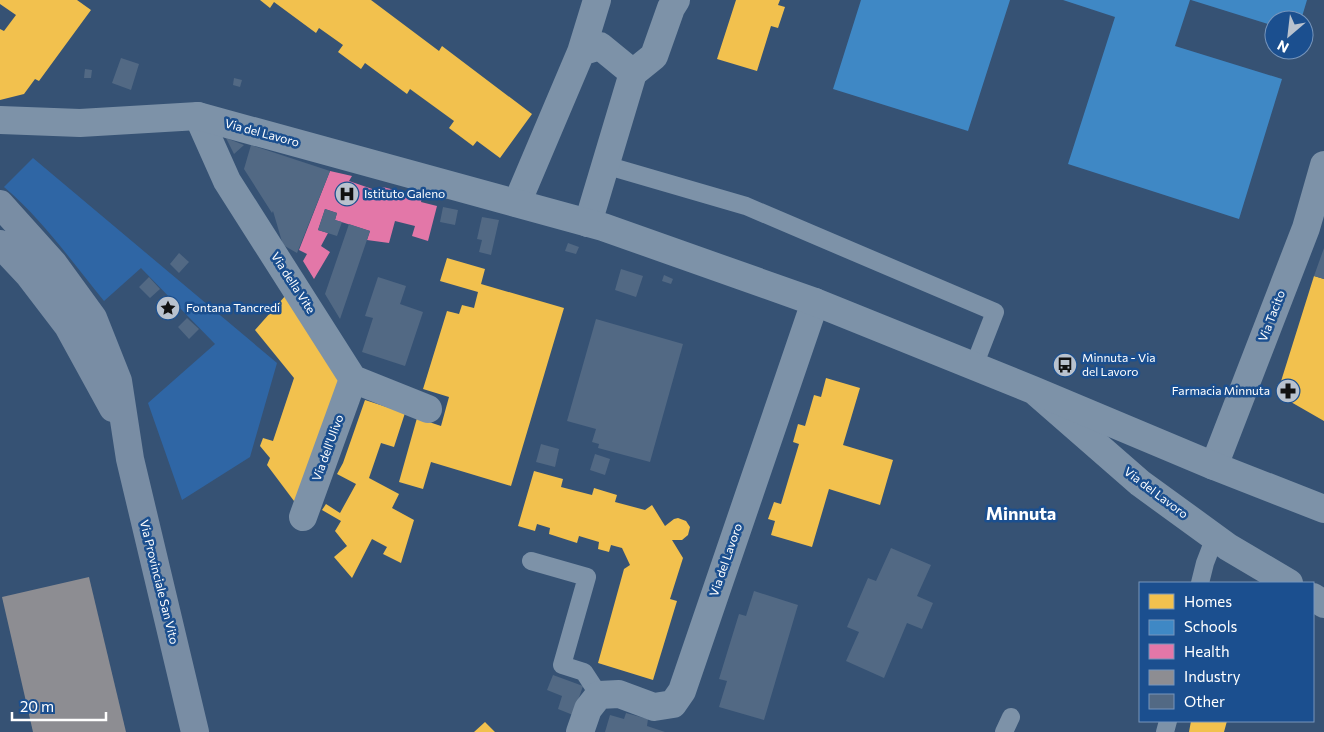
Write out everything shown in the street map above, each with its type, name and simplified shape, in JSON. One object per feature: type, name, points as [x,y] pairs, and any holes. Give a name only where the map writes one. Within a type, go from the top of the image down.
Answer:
[{"type":"main road","name":"Via Provinciale San Vito","points":[[0,204],[53,263],[93,318],[118,382],[130,459],[195,732]]},
{"type":"main road","name":"Via Provinciale San Vito","points":[[0,244],[29,275],[68,326],[126,431]]},
{"type":"street","points":[[517,203],[581,52],[597,0]]},
{"type":"street","points":[[588,223],[633,73],[654,56],[671,8],[676,0]]},
{"type":"street","points":[[581,52],[600,46],[633,73]]},
{"type":"street","name":"Via del Lavoro","points":[[0,120],[80,123],[198,116],[588,223],[815,302],[1214,466],[1324,509]]},
{"type":"street","name":"Via della Vite","points":[[198,116],[227,181],[353,379]]},
{"type":"street","name":"Via Tacito","points":[[1214,466],[1306,228],[1324,165]]},
{"type":"street","name":"Via del Lavoro","points":[[599,695],[619,694],[654,707],[673,704],[682,691],[815,302]]},
{"type":"street","points":[[353,379],[428,409]]},
{"type":"street","name":"Via dell'Ulivo","points":[[303,517],[353,379]]},
{"type":"street","name":"Via del Lavoro","points":[[1033,390],[1140,483],[1215,537],[1287,582]]},
{"type":"street","points":[[580,732],[588,709],[599,695]]},
{"type":"lane","points":[[605,166],[746,206],[995,312],[974,366]]},
{"type":"lane","points":[[1200,582],[1215,537]]},
{"type":"lane","points":[[531,561],[587,577],[562,665],[584,672],[599,695]]},
{"type":"shaded area","points":[[33,158],[277,363],[250,457],[182,500],[148,403],[215,344],[141,268],[104,301],[32,213],[4,187]]},
{"type":"building: Homes","points":[[0,0],[77,0],[91,10],[39,81],[35,79],[24,94],[0,100],[0,29],[4,31],[16,15],[0,4]]},
{"type":"building: Homes","points":[[260,0],[371,0],[439,51],[442,46],[532,114],[500,158],[477,141],[473,146],[449,128],[454,121],[410,89],[407,94],[365,63],[361,69],[338,52],[343,45],[319,28],[316,33],[274,2],[270,8]]},
{"type":"building: Homes","points":[[736,0],[780,0],[778,5],[785,7],[778,28],[771,26],[757,71],[717,59]]},
{"type":"building: Homes","points":[[447,258],[485,269],[481,284],[564,308],[511,486],[431,462],[423,489],[399,482],[417,418],[441,426],[449,397],[423,389],[447,311],[459,314],[462,305],[474,308],[478,292],[440,281]]},
{"type":"building: Homes","points":[[1314,276],[1324,279],[1324,421],[1277,394]]},
{"type":"building: Homes","points":[[286,295],[346,376],[297,505],[267,465],[270,458],[260,446],[263,438],[273,441],[294,378],[255,330]]},
{"type":"building: Homes","points":[[826,378],[860,388],[843,445],[893,460],[880,505],[829,489],[812,547],[771,535],[775,521],[768,519],[774,502],[781,504],[799,444],[793,442],[798,424],[805,426],[814,395],[821,397]]},
{"type":"building: Homes","points":[[365,400],[405,413],[394,447],[381,443],[369,478],[399,494],[392,508],[414,520],[401,563],[383,554],[387,547],[372,539],[352,578],[334,557],[347,546],[335,531],[341,521],[322,510],[326,504],[340,513],[356,484],[337,474],[343,463]]},
{"type":"building: Homes","points":[[534,471],[563,479],[561,487],[592,495],[594,488],[617,495],[615,502],[645,510],[652,505],[665,526],[678,518],[686,521],[690,527],[688,535],[682,540],[672,540],[683,558],[670,599],[677,601],[653,680],[598,663],[624,569],[630,565],[622,548],[611,545],[609,552],[598,549],[599,542],[579,536],[577,543],[549,534],[550,528],[537,524],[535,531],[518,526]]},
{"type":"building: Homes","points":[[485,722],[495,732],[474,732]]},
{"type":"building: Homes","points":[[1191,722],[1227,722],[1224,732],[1189,732]]},
{"type":"building: Schools","points":[[861,0],[1010,0],[968,131],[833,89]]},
{"type":"building: Schools","points":[[1063,0],[1190,0],[1175,46],[1282,79],[1239,219],[1068,164],[1115,17]]},
{"type":"building: Schools","points":[[1191,0],[1307,0],[1304,10],[1264,10],[1264,23]]},
{"type":"building: Health","points":[[330,171],[352,176],[349,181],[381,192],[383,187],[422,197],[421,202],[437,206],[428,241],[412,236],[415,226],[395,221],[389,243],[367,240],[370,231],[335,220],[337,213],[325,209],[318,230],[328,233],[321,246],[330,252],[314,279],[303,261],[307,254],[299,250]]},
{"type":"building: Industry","points":[[89,577],[126,732],[33,732],[2,597]]},
{"type":"building: Other","points":[[121,58],[139,64],[131,90],[112,83]]},
{"type":"building: Other","points":[[85,69],[92,70],[91,78],[84,78]]},
{"type":"building: Other","points":[[234,78],[242,80],[240,87],[233,85]]},
{"type":"building: Other","points":[[226,138],[244,145],[234,154]]},
{"type":"building: Other","points":[[251,145],[330,171],[297,253],[283,245],[273,211],[272,213],[244,169]]},
{"type":"building: Other","points":[[443,207],[458,210],[455,225],[440,222]]},
{"type":"building: Other","points":[[325,209],[337,213],[335,220],[342,222],[337,236],[318,230]]},
{"type":"building: Other","points":[[482,217],[499,220],[491,255],[479,252],[482,240],[477,239]]},
{"type":"building: Other","points":[[349,224],[370,231],[340,319],[325,294]]},
{"type":"building: Other","points":[[568,243],[579,247],[576,254],[565,251]]},
{"type":"building: Other","points":[[1324,248],[1324,279],[1314,276]]},
{"type":"building: Other","points":[[179,253],[189,262],[179,273],[170,264]]},
{"type":"building: Other","points":[[621,269],[643,276],[636,297],[615,290]]},
{"type":"building: Other","points":[[664,275],[673,279],[671,284],[662,281]]},
{"type":"building: Other","points":[[149,277],[160,289],[150,298],[139,287]]},
{"type":"building: Other","points":[[378,277],[406,286],[400,304],[423,312],[405,366],[362,352],[373,318],[365,316]]},
{"type":"building: Other","points":[[187,318],[199,329],[189,339],[178,327]]},
{"type":"building: Other","points":[[596,319],[683,344],[650,462],[598,448],[599,444],[592,442],[596,429],[567,421]]},
{"type":"building: Other","points":[[541,444],[559,449],[555,467],[536,462]]},
{"type":"building: Other","points":[[595,454],[610,459],[605,475],[590,470]]},
{"type":"building: Other","points":[[891,548],[931,565],[917,596],[933,603],[922,629],[907,623],[884,678],[846,661],[859,632],[847,627],[868,578],[876,581]]},
{"type":"building: Other","points":[[754,591],[798,605],[764,720],[719,707],[727,681],[719,679],[739,614],[746,616]]},
{"type":"building: Other","points":[[553,675],[583,686],[573,715],[558,709],[562,696],[547,690]]},
{"type":"building: Other","points":[[626,713],[648,719],[647,726],[665,732],[605,732],[610,715],[624,719]]},
{"type":"place","name":"Istituto Galeno","points":[[347,194]]},
{"type":"place","name":"Fontana Tancredi","points":[[168,308]]},
{"type":"place","name":"Minnuta - Via del Lavoro","points":[[1065,365]]},
{"type":"place","name":"Farmacia Minnuta","points":[[1288,391]]},
{"type":"district","name":"Minnuta","points":[[1021,514]]}]
